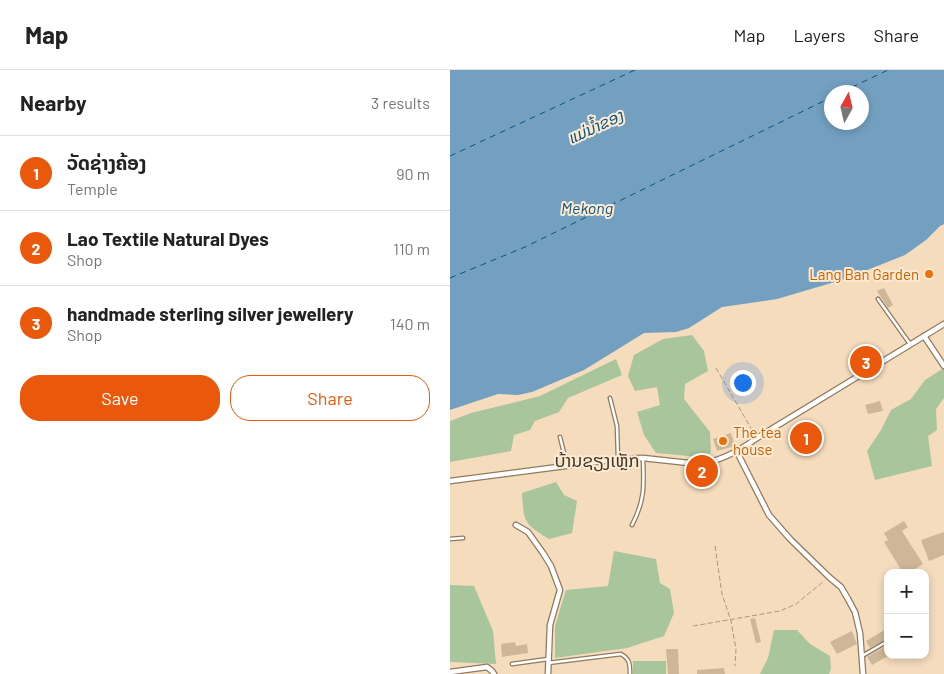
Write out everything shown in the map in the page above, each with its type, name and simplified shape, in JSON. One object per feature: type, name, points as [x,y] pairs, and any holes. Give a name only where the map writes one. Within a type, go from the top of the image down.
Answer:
[{"type":"street","points":[[450,481],[618,459],[643,458],[698,464],[707,463],[737,452],[944,324]]},
{"type":"street","points":[[924,336],[944,366]]},
{"type":"street","points":[[737,452],[769,515],[790,539],[828,577],[841,587],[855,612],[860,633],[863,674]]},
{"type":"street","points":[[516,525],[528,532],[543,553],[551,566],[560,590],[550,625],[548,674]]},
{"type":"street","points":[[450,672],[486,667],[492,670],[494,674]]},
{"type":"lane","points":[[878,299],[910,344]]},
{"type":"lane","points":[[610,398],[617,426],[618,459]]},
{"type":"lane","points":[[560,437],[567,466]]},
{"type":"lane","points":[[632,525],[640,509],[644,487],[643,458]]},
{"type":"lane","points":[[450,539],[463,538]]},
{"type":"lane","points":[[862,656],[884,643]]},
{"type":"lane","points":[[512,664],[621,654],[630,663],[630,674]]},
{"type":"path","points":[[716,368],[757,438]]},
{"type":"path","points":[[715,546],[722,594],[731,621],[736,650],[735,666]]},
{"type":"path","points":[[693,626],[731,621],[780,611],[796,604],[828,577]]},
{"type":"green space","points":[[692,335],[704,351],[708,371],[685,384],[684,399],[710,432],[711,453],[699,457],[656,453],[644,435],[637,412],[660,405],[657,387],[635,391],[628,376],[634,355],[663,339]]},
{"type":"green space","points":[[616,359],[622,375],[568,398],[559,412],[535,421],[530,430],[514,435],[511,451],[450,462],[450,421],[471,413],[540,396]]},
{"type":"green space","points":[[944,368],[944,398],[936,409],[937,430],[928,436],[932,466],[875,480],[867,451],[891,410],[911,399],[925,380]]},
{"type":"green space","points":[[556,482],[564,495],[577,501],[572,533],[549,539],[526,521],[522,493]]},
{"type":"green space","points":[[614,551],[656,559],[660,583],[670,589],[674,613],[664,636],[627,648],[555,658],[555,626],[566,590],[608,586]]},
{"type":"green space","points":[[450,585],[474,586],[493,631],[496,664],[450,662]]},
{"type":"green space","points":[[774,630],[797,630],[810,644],[830,656],[831,669],[829,674],[760,674],[768,658]]},
{"type":"green space","points":[[633,661],[666,661],[666,674],[633,674]]},
{"type":"water","name":"Mekong","points":[[450,70],[944,70],[944,224],[926,240],[905,255],[845,279],[777,299],[722,307],[689,328],[676,332],[644,333],[584,370],[532,392],[518,395],[498,394],[450,410]]},
{"type":"building","points":[[884,288],[893,305],[888,308],[877,291]]},
{"type":"building","points":[[869,351],[875,359],[862,367],[857,360]]},
{"type":"building","points":[[880,401],[883,411],[868,414],[865,405]]},
{"type":"building","points":[[731,433],[735,446],[717,451],[713,439]]},
{"type":"building","points":[[796,444],[810,445],[809,455],[795,453]]},
{"type":"building","points":[[904,521],[908,527],[902,531],[923,564],[915,569],[901,569],[884,542],[888,540],[884,533]]},
{"type":"building","points":[[944,532],[944,555],[929,561],[921,540]]},
{"type":"building","points":[[755,618],[761,642],[756,643],[750,619]]},
{"type":"building","points":[[884,630],[884,640],[870,648],[866,641]]},
{"type":"building","points":[[852,631],[857,644],[837,654],[830,642]]},
{"type":"building","points":[[515,642],[516,646],[527,644],[528,653],[502,657],[501,644]]},
{"type":"building","points":[[884,647],[884,658],[872,665],[867,657]]},
{"type":"building","points":[[666,649],[678,649],[679,674],[668,674]]},
{"type":"building","points":[[724,668],[725,674],[697,674],[697,670]]},
{"type":"ferry route","points":[[450,156],[635,70]]},
{"type":"ferry route","points":[[857,85],[888,70]]},
{"type":"ferry route","points":[[450,278],[525,247],[824,101]]},
{"type":"place","name":"Lang Ban Garden","points":[[929,274]]},
{"type":"place","name":"handmade sterling silver jewellery","points":[[866,362]]},
{"type":"place","name":"ວັດຊ່າງຄ້ອງ","points":[[806,438]]},
{"type":"place","name":"The tea house","points":[[723,441]]},
{"type":"place","name":"Lao Textile Natural Dyes","points":[[702,471]]},
{"type":"district","name":"ບ້ານຊຽງເຫຼັກ","points":[[597,460]]},
{"type":"water label","name":"ແມ່ນ້ຳຂອງ","points":[[595,126]]}]
